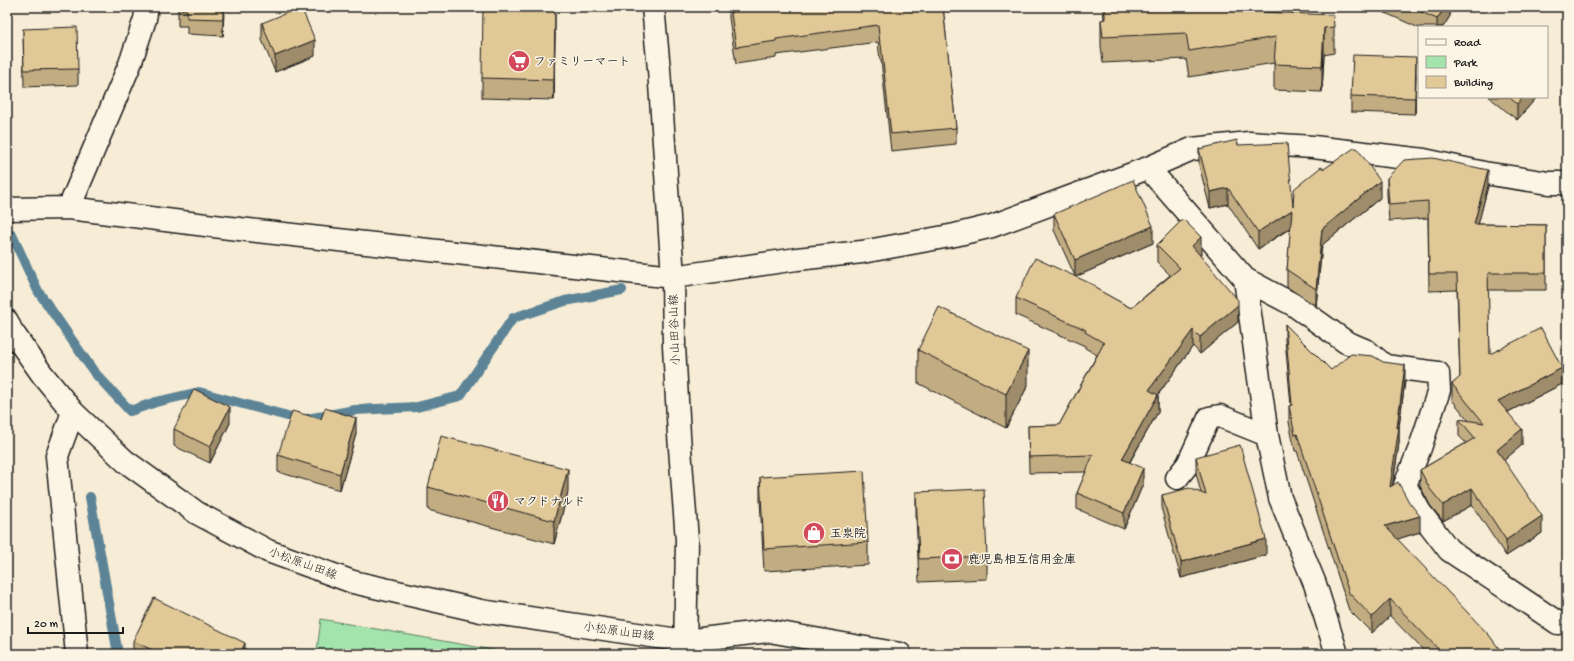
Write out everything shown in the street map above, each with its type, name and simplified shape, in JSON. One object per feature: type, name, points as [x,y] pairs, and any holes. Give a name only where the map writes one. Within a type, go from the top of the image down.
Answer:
[{"type":"street","points":[[69,208],[130,64],[145,19],[147,7]]},
{"type":"street","name":"小山田谷山線","points":[[653,7],[660,77],[673,277],[677,405],[686,540],[685,647]]},
{"type":"street","points":[[7,209],[69,208],[230,228],[673,277],[789,260],[862,252],[955,235],[992,226],[1148,168],[1192,149],[1249,143],[1313,147],[1417,159],[1549,183],[1567,183]]},
{"type":"street","points":[[1148,168],[1245,279],[1294,305],[1346,342],[1367,351],[1385,366],[1438,373],[1440,390],[1420,448],[1405,485],[1420,512],[1449,550],[1558,623]]},
{"type":"street","points":[[1245,279],[1267,435],[1280,498],[1316,584],[1337,654]]},
{"type":"street","name":"小松原山田線","points":[[7,321],[11,330],[42,374],[73,412],[125,461],[197,513],[268,551],[353,582],[481,611],[685,647]]},
{"type":"street","points":[[73,412],[57,456],[77,654]]},
{"type":"street","points":[[1177,478],[1188,464],[1209,418],[1220,416],[1267,435]]},
{"type":"street","points":[[685,647],[769,631],[900,654]]},
{"type":"street","points":[[685,647],[713,654]]},
{"type":"green space","points":[[321,619],[515,654],[333,654],[317,651]]},
{"type":"building","points":[[178,7],[223,7],[223,19],[187,18],[187,10],[178,9]]},
{"type":"building","points":[[301,7],[315,40],[275,56],[262,23]]},
{"type":"building","name":"ファミリーマート","points":[[483,7],[555,7],[554,80],[482,78]]},
{"type":"building","points":[[730,7],[943,7],[956,128],[891,134],[878,25],[776,39],[776,41],[736,47]]},
{"type":"building","points":[[1105,7],[1169,7],[1169,9],[1179,7],[1260,7],[1261,12],[1333,15],[1334,27],[1324,28],[1322,66],[1274,64],[1276,37],[1189,51],[1186,33],[1103,37],[1101,20],[1105,19]]},
{"type":"building","points":[[1410,7],[1445,7],[1437,19]]},
{"type":"building","points":[[77,27],[78,69],[24,70],[23,29]]},
{"type":"building","points":[[1353,55],[1416,57],[1415,98],[1351,96]]},
{"type":"building","points":[[1510,98],[1522,98],[1517,104]]},
{"type":"building","points":[[1237,140],[1238,145],[1287,143],[1293,206],[1294,189],[1321,167],[1324,169],[1354,148],[1357,148],[1380,181],[1322,229],[1316,289],[1287,270],[1292,210],[1258,232],[1228,188],[1210,192],[1199,149]]},
{"type":"building","points":[[1433,158],[1488,170],[1474,224],[1546,225],[1546,273],[1488,273],[1490,354],[1541,328],[1562,368],[1498,401],[1522,429],[1497,450],[1542,516],[1506,540],[1472,488],[1443,505],[1430,489],[1420,470],[1475,438],[1459,419],[1484,423],[1452,384],[1460,377],[1457,274],[1429,274],[1428,201],[1389,204],[1387,178],[1404,160]]},
{"type":"building","points":[[1133,180],[1153,226],[1075,260],[1054,214]]},
{"type":"building","points":[[1183,219],[1201,237],[1192,246],[1238,300],[1238,305],[1200,337],[1193,330],[1149,390],[1158,395],[1122,459],[1143,468],[1124,513],[1077,493],[1093,455],[1029,457],[1028,426],[1059,425],[1104,343],[1085,332],[1086,330],[1016,298],[1035,258],[1096,286],[1095,288],[1131,308],[1180,268],[1157,245]]},
{"type":"building","points":[[939,307],[1028,351],[1006,394],[918,350]]},
{"type":"building","points":[[1285,324],[1331,370],[1351,354],[1373,356],[1383,362],[1405,365],[1397,428],[1399,427],[1390,487],[1398,482],[1409,502],[1420,516],[1385,526],[1489,635],[1503,654],[1443,654],[1390,599],[1372,617],[1349,593],[1297,434],[1295,435],[1289,406],[1292,405]]},
{"type":"building","points":[[194,389],[230,407],[210,447],[174,429]]},
{"type":"building","points":[[325,408],[356,418],[340,474],[278,455],[292,411],[321,419]]},
{"type":"building","points":[[441,436],[568,469],[554,521],[428,487]]},
{"type":"building","points":[[1240,445],[1266,539],[1181,562],[1162,495],[1189,488],[1206,495],[1196,457]]},
{"type":"building","name":"玉泉院","points":[[864,471],[868,542],[764,549],[760,477]]},
{"type":"building","name":"鹿児島相互信用金庫","points":[[984,489],[987,556],[919,559],[916,492]]},
{"type":"building","points":[[154,598],[245,643],[240,654],[161,654],[133,641]]},
{"type":"waterway","points":[[12,235],[38,291],[94,372],[130,411],[156,402],[199,392],[302,420],[355,410],[417,407],[460,396],[513,318],[565,301],[622,290]]},
{"type":"waterway","points":[[90,497],[118,654]]},
{"type":"place","name":"ファミリーマート","points":[[519,61]]},
{"type":"place","name":"マクドナルド","points":[[498,501]]},
{"type":"place","name":"玉泉院","points":[[814,533]]},
{"type":"place","name":"鹿児島相互信用金庫","points":[[952,559]]}]
